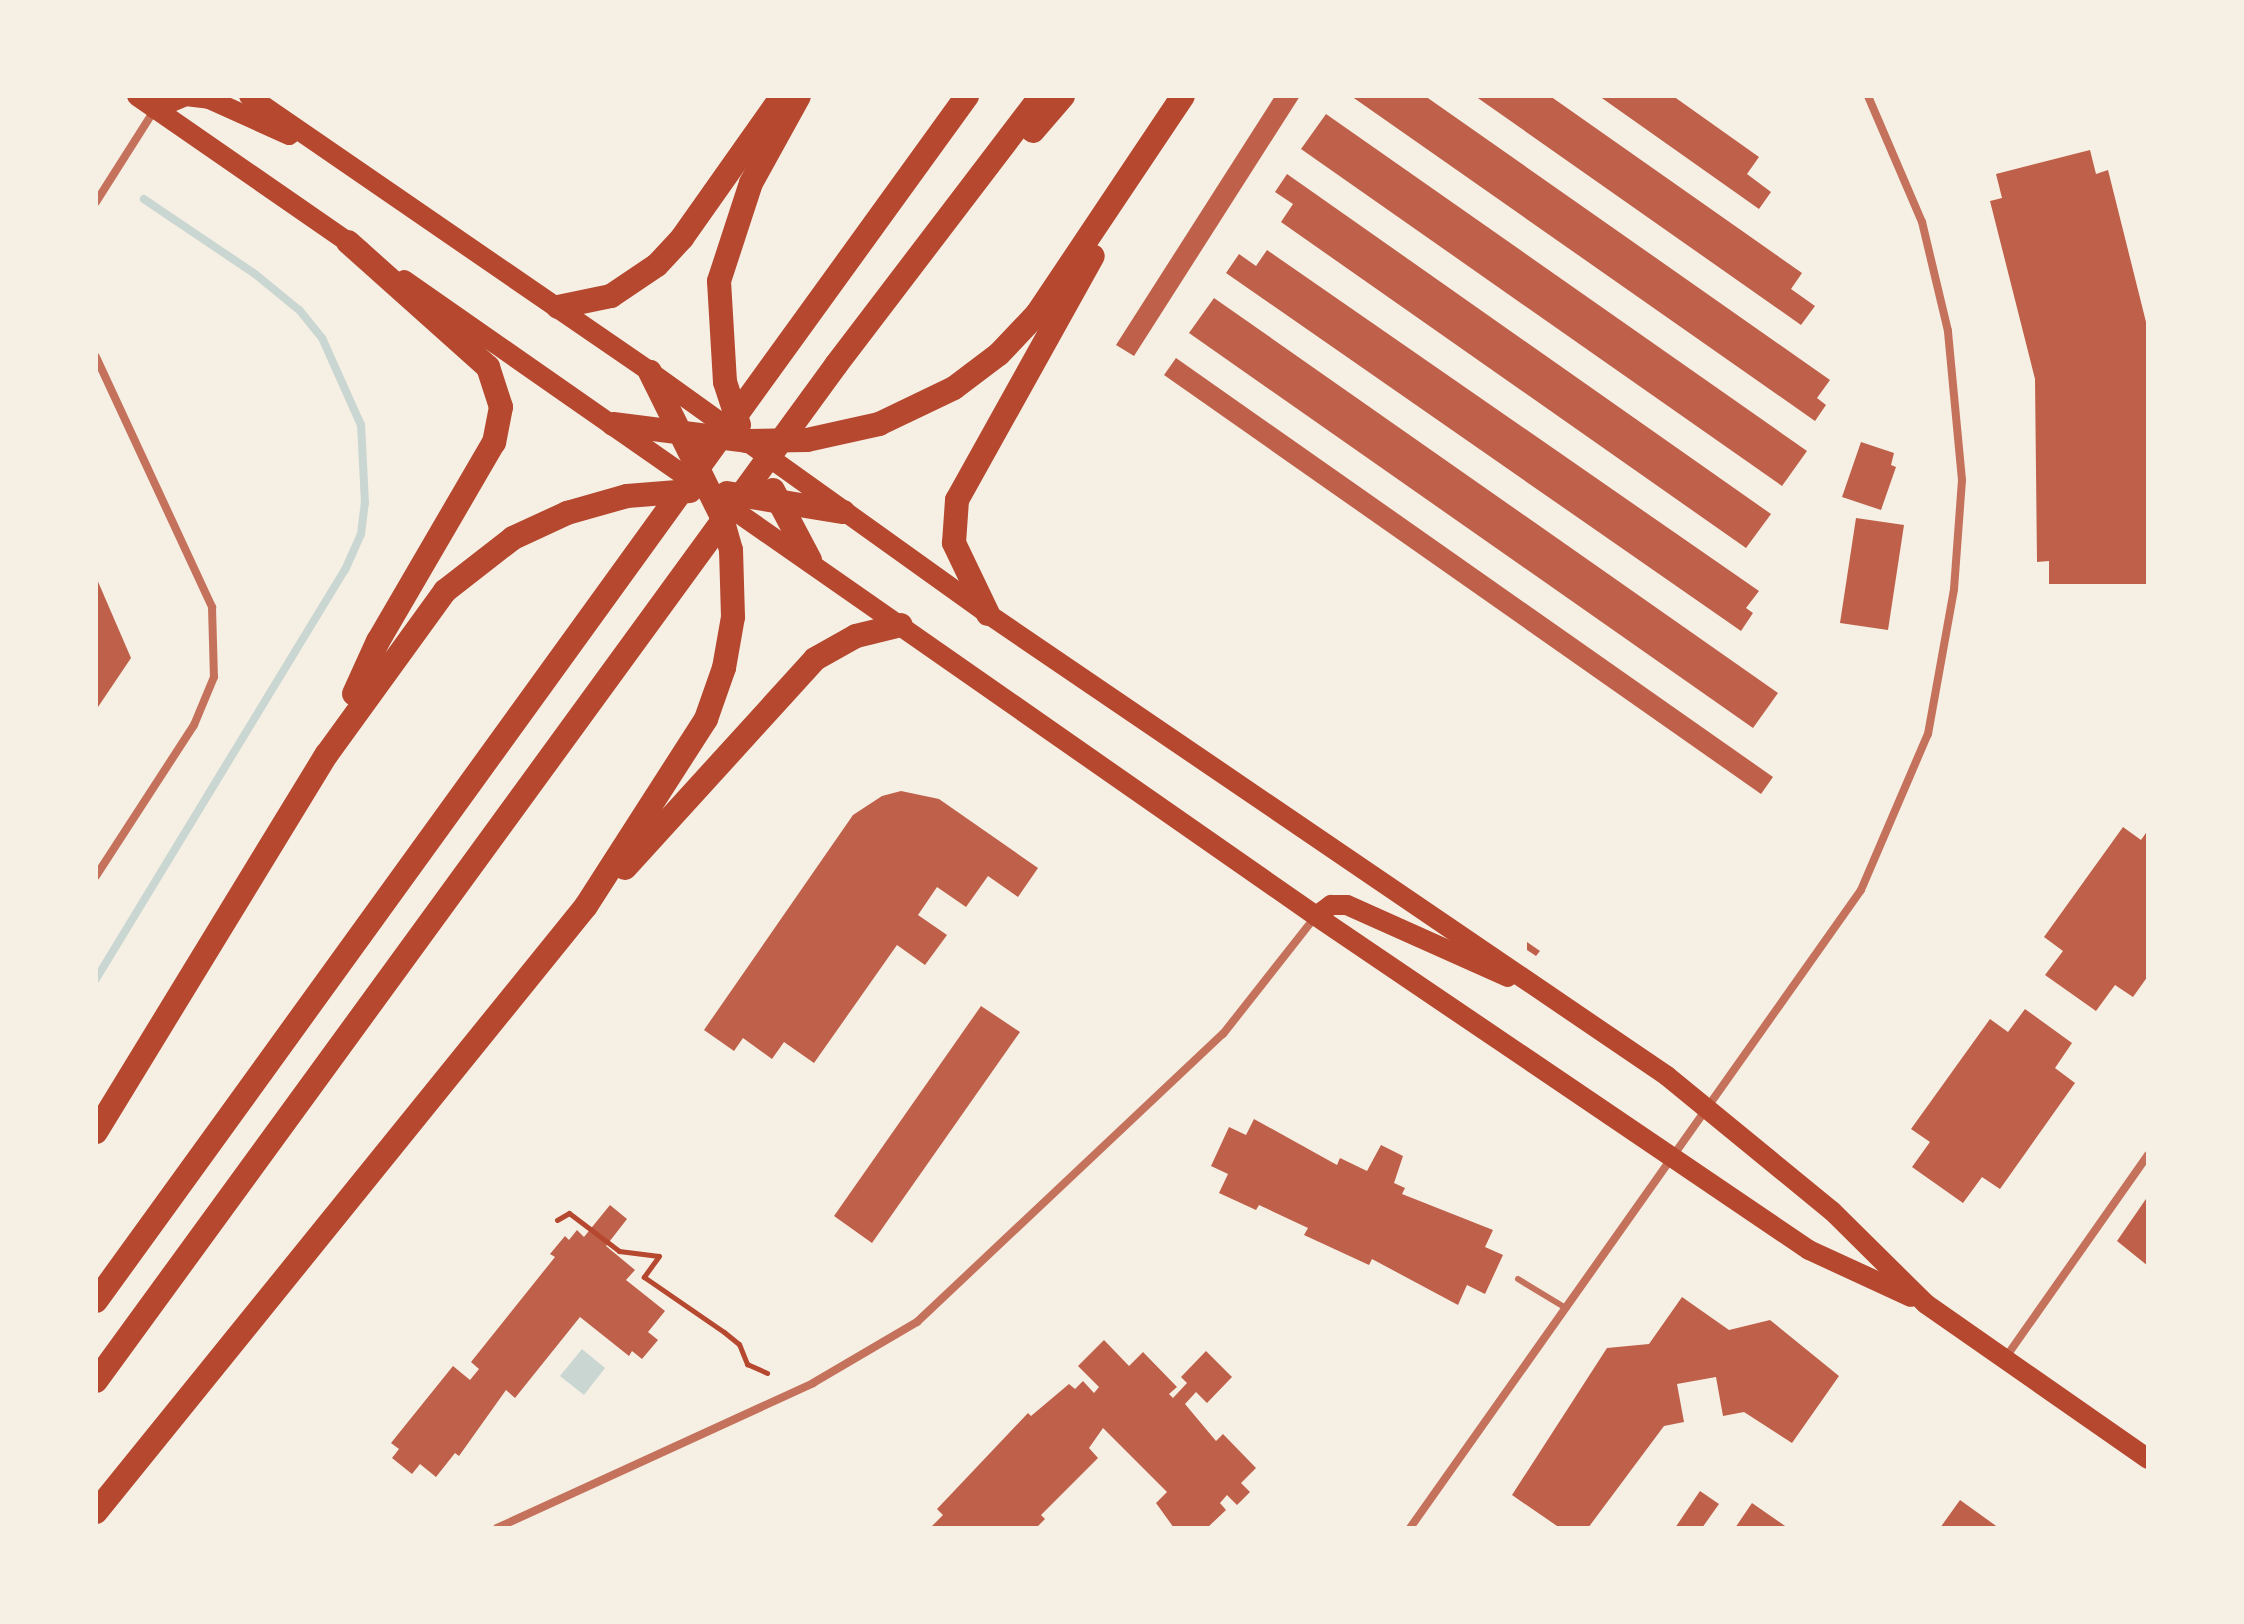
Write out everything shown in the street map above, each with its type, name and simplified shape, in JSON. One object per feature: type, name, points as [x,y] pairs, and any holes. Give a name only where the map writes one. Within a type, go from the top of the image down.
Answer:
[{"type":"highway","points":[[558,307],[611,296],[657,265],[682,238],[782,96]]},
{"type":"highway","points":[[799,96],[751,183],[719,281],[725,382],[747,441],[810,560]]},
{"type":"highway","points":[[96,1301],[967,96]]},
{"type":"highway","points":[[96,1381],[836,365],[1041,96]]},
{"type":"highway","points":[[836,365],[1063,96]]},
{"type":"highway","points":[[613,424],[747,441],[807,440],[879,424],[930,403],[977,374],[1037,314],[1122,193],[1183,96]]},
{"type":"highway","points":[[988,614],[954,543],[957,500],[1072,300],[1122,193]]},
{"type":"highway","points":[[327,754],[378,641],[489,452],[501,418],[496,381],[488,367],[348,242]]},
{"type":"highway","points":[[96,1512],[586,906],[694,743],[724,668],[733,617],[734,568],[729,536],[650,372]]},
{"type":"highway","points":[[96,1132],[327,754],[427,612],[487,555],[538,524],[596,503],[651,493],[709,491],[843,512]]},
{"type":"highway","points":[[586,906],[689,803],[815,659],[856,636],[901,625]]},
{"type":"main road","points":[[137,96],[810,560],[1316,916],[1672,1152],[1809,1250],[1926,1304]]},
{"type":"main road","points":[[155,109],[186,96],[209,99],[343,160]]},
{"type":"main road","points":[[249,96],[558,307],[988,614],[1552,996],[1706,1105],[1832,1211],[1926,1304],[2148,1459]]},
{"type":"main road","points":[[1316,916],[1331,905],[1347,905],[1552,996]]},
{"type":"street","points":[[1410,1528],[1672,1152],[1861,890],[1928,734],[1954,589],[1962,480],[1948,331],[1922,222],[1868,96]]},
{"type":"street","points":[[96,202],[155,109]]},
{"type":"street","points":[[96,357],[212,607],[214,677],[194,725],[96,876]]},
{"type":"street","points":[[497,1528],[813,1383],[917,1322],[1223,1034],[1316,916]]},
{"type":"street","points":[[2005,1359],[2148,1155]]},
{"type":"lane","points":[[1518,1279],[1564,1307]]},
{"type":"path","points":[[557,1220],[569,1213],[619,1251],[659,1256],[644,1277],[724,1332],[739,1344],[747,1364],[767,1373]]},
{"type":"shaded area","points":[[582,1349],[605,1368],[584,1395],[560,1376]]},
{"type":"building","points":[[1275,96],[1300,96],[1134,356],[1116,345]]},
{"type":"building","points":[[1351,96],[1425,96],[1830,380],[1817,398],[1826,405],[1815,421]]},
{"type":"building","points":[[1475,96],[1550,96],[1802,273],[1791,289],[1815,306],[1801,325]]},
{"type":"building","points":[[1599,96],[1673,96],[1759,157],[1747,174],[1771,192],[1759,209]]},
{"type":"building","points":[[1326,114],[1807,451],[1782,486],[1301,149]]},
{"type":"building","points":[[2090,150],[2096,174],[2108,170],[2148,330],[2146,584],[2049,584],[2049,561],[2037,562],[2035,379],[1990,201],[2002,198],[1996,174]]},
{"type":"building","points":[[1287,174],[1771,514],[1746,548],[1281,222],[1293,204],[1275,192]]},
{"type":"building","points":[[1267,250],[1759,591],[1746,608],[1753,613],[1741,631],[1226,273],[1239,254],[1256,266]]},
{"type":"building","points":[[1214,298],[1778,693],[1753,728],[1189,333]]},
{"type":"building","points":[[1176,358],[1773,777],[1761,794],[1164,375]]},
{"type":"building","points":[[1861,442],[1894,453],[1891,465],[1896,467],[1881,510],[1842,497]]},
{"type":"building","points":[[1856,518],[1904,525],[1888,630],[1840,623]]},
{"type":"building","points":[[96,577],[131,658],[96,710]]},
{"type":"building","points":[[901,791],[939,799],[1038,868],[1018,897],[988,876],[966,907],[937,887],[918,915],[947,935],[925,965],[897,945],[814,1063],[784,1042],[772,1059],[743,1038],[734,1051],[704,1030],[853,815],[882,796]]},
{"type":"building","points":[[2123,827],[2141,840],[2148,830],[2148,976],[2133,997],[2115,985],[2096,1011],[2045,975],[2063,951],[2044,937]]},
{"type":"building","points":[[1527,942],[1540,951],[1536,956],[1527,950]]},
{"type":"building","points":[[981,1006],[1020,1032],[872,1243],[834,1216]]},
{"type":"building","points":[[2025,1009],[2072,1043],[2055,1068],[2075,1083],[2000,1189],[1982,1177],[1963,1203],[1912,1167],[1930,1142],[1911,1129],[1990,1019],[2008,1032]]},
{"type":"building","points":[[1254,1119],[1337,1165],[1340,1158],[1367,1171],[1381,1145],[1403,1156],[1394,1183],[1405,1188],[1402,1194],[1493,1230],[1485,1247],[1503,1255],[1485,1294],[1467,1285],[1458,1305],[1372,1259],[1369,1265],[1304,1235],[1308,1228],[1259,1205],[1256,1210],[1219,1193],[1228,1174],[1211,1166],[1229,1127],[1246,1135]]},
{"type":"building","points":[[2148,1196],[2148,1266],[2117,1241]]},
{"type":"building","points":[[610,1205],[627,1219],[606,1246],[635,1270],[626,1280],[665,1311],[648,1332],[658,1340],[642,1359],[632,1351],[629,1356],[580,1317],[515,1398],[506,1390],[459,1456],[455,1453],[436,1477],[420,1464],[412,1474],[392,1458],[399,1449],[391,1443],[453,1366],[470,1380],[479,1369],[471,1362],[555,1257],[550,1254],[565,1236],[569,1240],[577,1230],[584,1237]]},
{"type":"building","points":[[1682,1297],[1729,1330],[1770,1320],[1839,1376],[1792,1443],[1744,1412],[1723,1416],[1716,1377],[1677,1384],[1684,1422],[1664,1426],[1588,1528],[1560,1528],[1512,1495],[1607,1348],[1649,1344]]},
{"type":"building","points":[[1104,1340],[1129,1366],[1143,1352],[1177,1387],[1169,1394],[1173,1398],[1187,1383],[1181,1377],[1206,1351],[1232,1377],[1207,1403],[1196,1392],[1185,1404],[1216,1441],[1223,1434],[1256,1468],[1241,1483],[1250,1492],[1237,1505],[1227,1495],[1220,1503],[1226,1510],[1207,1528],[1174,1528],[1156,1503],[1167,1492],[1103,1428],[1089,1448],[1098,1458],[1041,1515],[1045,1519],[1036,1528],[930,1528],[943,1515],[937,1509],[1028,1413],[1031,1416],[1069,1384],[1075,1389],[1083,1381],[1094,1393],[1099,1387],[1078,1366]]},
{"type":"building","points":[[1700,1491],[1719,1504],[1702,1528],[1675,1528]]},
{"type":"building","points":[[1960,1500],[1999,1528],[1940,1528]]},
{"type":"building","points":[[1752,1503],[1788,1528],[1735,1528]]},
{"type":"waterway","points":[[96,979],[345,570],[361,534],[365,503],[361,425],[322,338],[299,310],[255,274],[144,199]]}]
